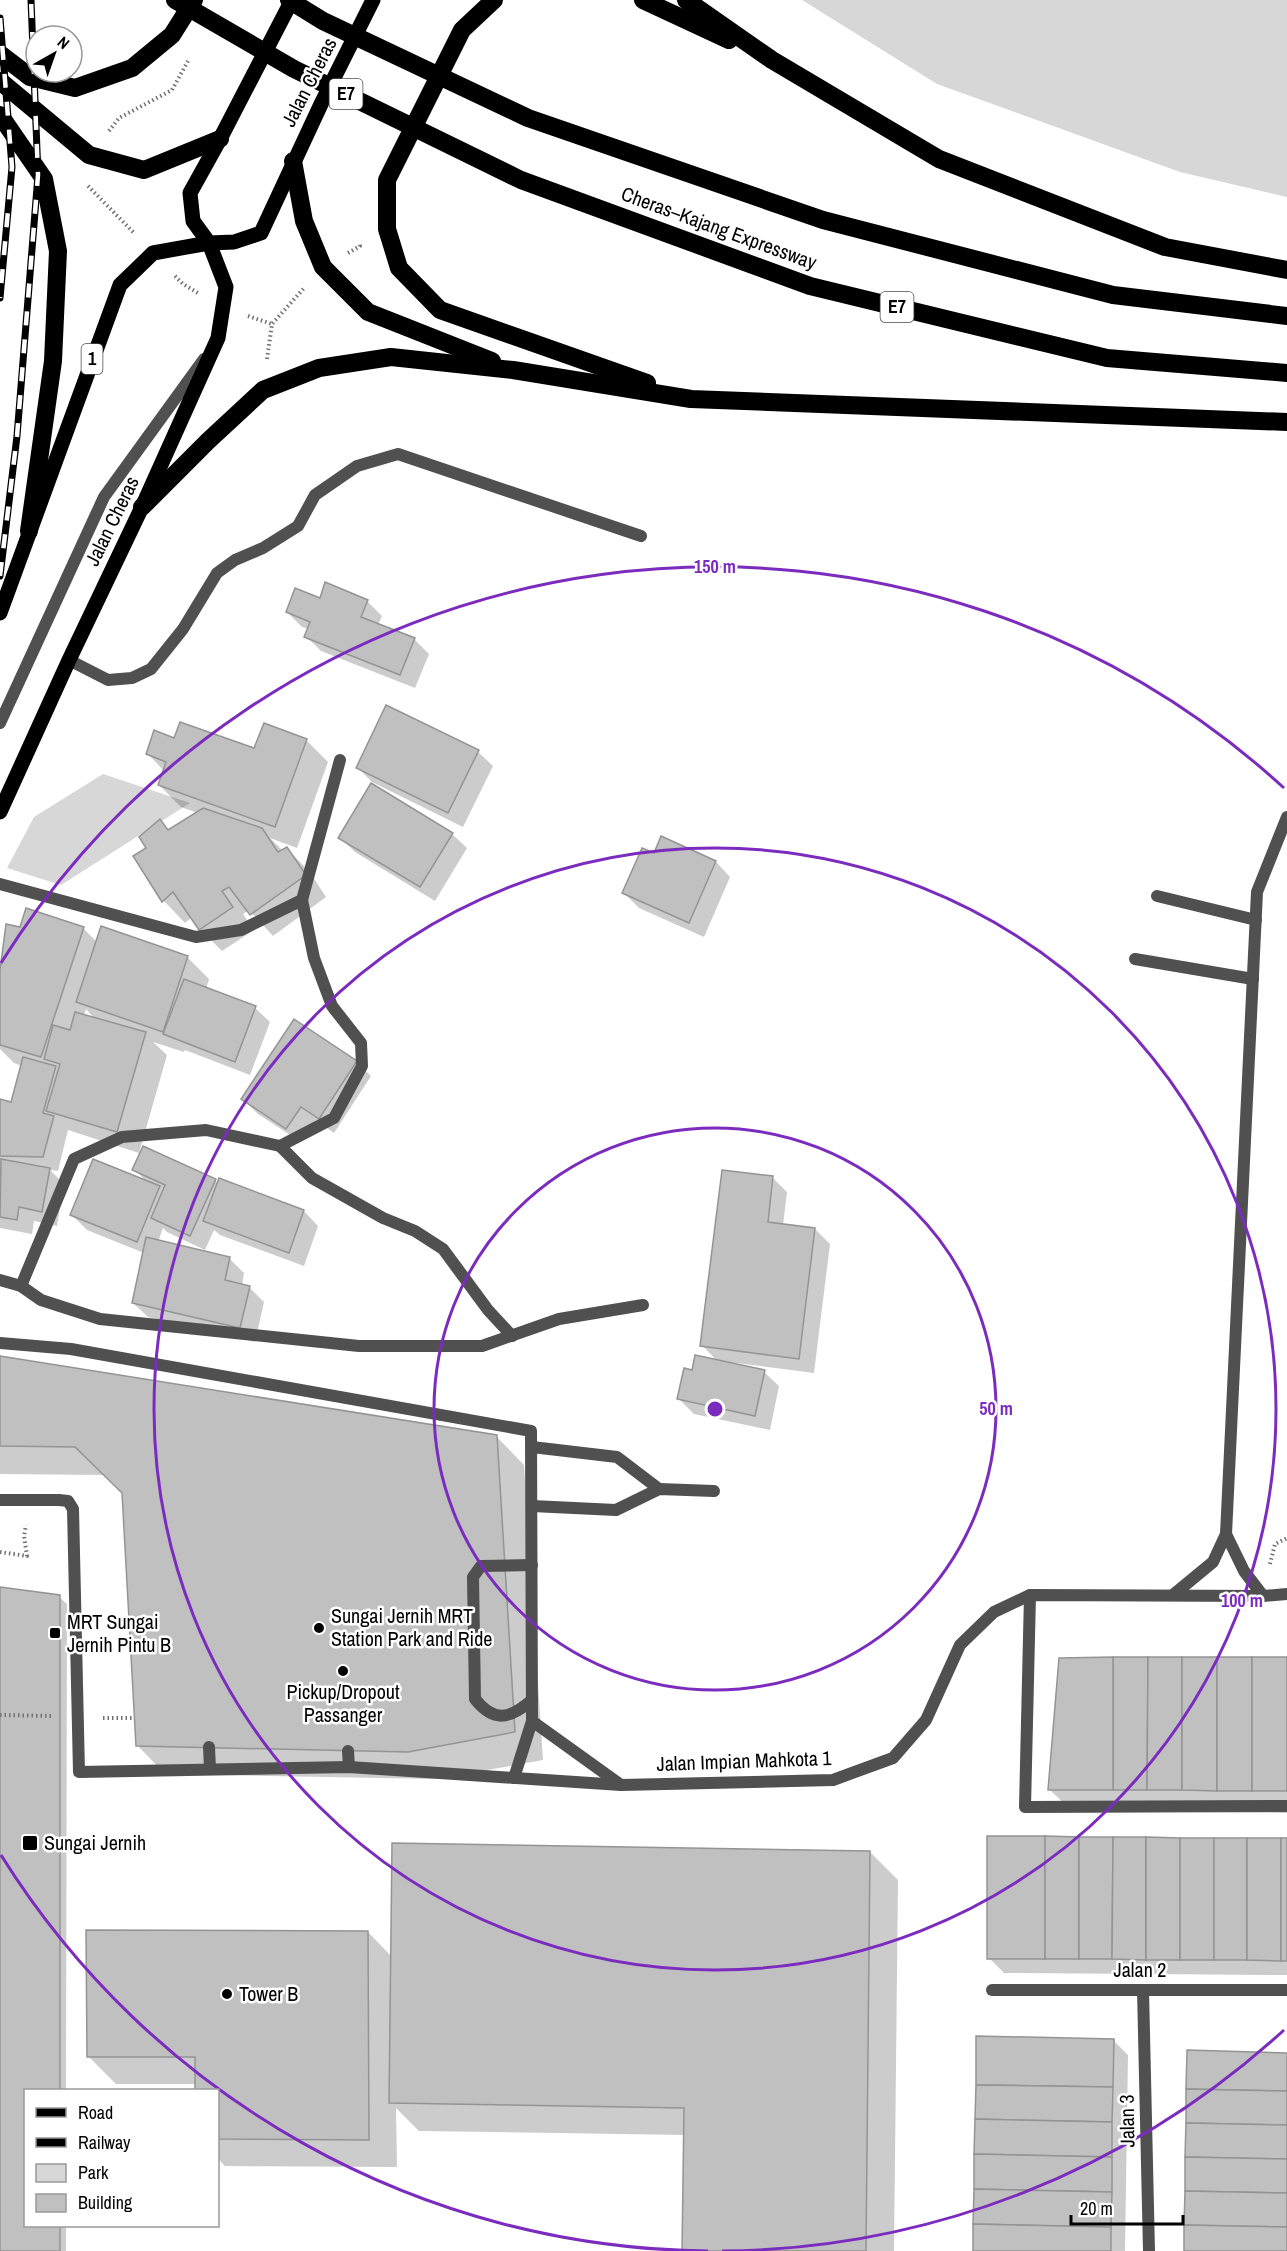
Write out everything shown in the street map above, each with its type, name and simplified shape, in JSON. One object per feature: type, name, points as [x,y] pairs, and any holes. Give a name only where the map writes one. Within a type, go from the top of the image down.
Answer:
[{"type":"highway","name":"Cheras–Kajang Expressway","points":[[175,0],[294,69],[521,180],[810,286],[1107,358],[1287,373]]},
{"type":"highway","points":[[0,54],[30,77],[75,88],[132,68],[172,35],[194,0]]},
{"type":"highway","name":"Cheras–Kajang Expressway","points":[[290,0],[323,21],[528,118],[824,220],[1113,295],[1287,316]]},
{"type":"highway","points":[[494,0],[462,30],[387,180],[387,229],[399,268],[440,310],[691,399]]},
{"type":"highway","points":[[643,0],[772,60]]},
{"type":"highway","points":[[686,0],[772,60],[939,159],[1165,247],[1287,270]]},
{"type":"highway","points":[[0,81],[89,155],[144,170],[220,139]]},
{"type":"highway","points":[[0,115],[44,178],[58,252],[53,361],[29,531]]},
{"type":"highway","points":[[293,161],[304,221],[323,267],[368,312],[513,370]]},
{"type":"highway","points":[[142,507],[263,390],[319,368],[392,357],[513,370],[691,399],[1287,422]]},
{"type":"main road","name":"Jalan Cheras","points":[[0,812],[218,338],[226,287],[209,243],[193,222],[190,193],[290,0]]},
{"type":"main road","name":"Jalan Cheras","points":[[0,613],[120,285],[153,253],[209,243],[234,242],[261,232],[293,161],[373,0]]},
{"type":"street","points":[[0,723],[104,497],[218,338]]},
{"type":"street","points":[[69,660],[108,680],[132,678],[151,669],[183,629],[217,573],[235,560],[263,548],[298,526],[315,495],[357,466],[398,454],[641,536]]},
{"type":"street","points":[[280,1146],[334,1118],[362,1066],[361,1043],[332,1006],[314,958],[302,900],[340,760]]},
{"type":"street","points":[[1173,1595],[1213,1562],[1226,1534],[1257,892],[1287,817]]},
{"type":"street","points":[[0,884],[196,937],[241,930],[302,900]]},
{"type":"street","points":[[1157,896],[1256,920]]},
{"type":"street","points":[[1135,959],[1253,979]]},
{"type":"street","points":[[21,1286],[74,1159],[122,1137],[206,1130],[280,1146],[312,1178],[383,1218],[415,1231],[443,1249],[488,1310],[512,1336]]},
{"type":"street","points":[[0,1280],[21,1286],[41,1300],[100,1319],[359,1346],[482,1346],[559,1319],[643,1305]]},
{"type":"street","points":[[0,1343],[70,1349],[531,1431],[532,1721],[514,1778]]},
{"type":"street","points":[[532,1447],[617,1457],[659,1489]]},
{"type":"street","points":[[532,1506],[616,1510],[659,1489],[714,1491]]},
{"type":"street","points":[[0,1500],[68,1501],[73,1509],[74,1521]]},
{"type":"street","name":"Jalan Impian Mahkota 1","points":[[74,1521],[79,1772],[349,1767],[621,1785],[833,1780],[893,1758],[926,1720],[960,1645],[994,1612],[1030,1595],[1263,1596],[1287,1594]]},
{"type":"street","points":[[1226,1534],[1244,1571],[1263,1596]]},
{"type":"street","points":[[532,1564],[482,1566],[473,1577],[474,1699],[485,1712],[504,1716],[520,1710],[532,1700]]},
{"type":"street","points":[[1030,1595],[1025,1807],[1287,1806]]},
{"type":"street","points":[[532,1721],[621,1785]]},
{"type":"street","points":[[209,1747],[210,1769]]},
{"type":"street","points":[[348,1750],[349,1767]]},
{"type":"street","name":"Jalan 2","points":[[992,1990],[1287,1990]]},
{"type":"street","name":"Jalan 3","points":[[1143,1990],[1149,2251]]},
{"type":"path","points":[[89,155],[119,118],[172,90],[188,60]]},
{"type":"path","points":[[263,390],[272,324],[323,267],[360,246],[359,237]]},
{"type":"path","points":[[0,1552],[27,1556],[24,1536],[26,1525],[31,1522],[74,1521]]},
{"type":"green space","points":[[802,0],[1287,0],[1287,197],[1180,172],[937,84]]},
{"type":"green space","points":[[103,774],[190,803],[61,885],[7,868],[34,817]]},
{"type":"building","points":[[325,582],[368,600],[361,617],[415,638],[400,675],[304,637],[310,622],[286,612],[295,588],[320,598]]},
{"type":"building","points":[[386,705],[479,750],[448,813],[356,768]]},
{"type":"building","points":[[180,722],[254,748],[264,723],[307,739],[275,827],[158,785],[166,762],[146,754],[154,730],[174,738]]},
{"type":"building","points":[[371,783],[453,833],[420,887],[338,838]]},
{"type":"building","points":[[203,808],[262,828],[278,852],[287,847],[306,875],[250,915],[229,887],[222,891],[233,907],[199,930],[173,892],[162,902],[133,856],[146,848],[139,837],[160,819],[168,830]]},
{"type":"building","points":[[661,836],[716,861],[689,923],[622,893],[642,848],[654,853]]},
{"type":"building","points":[[26,908],[84,927],[41,1057],[0,1045],[0,970],[6,924],[20,927]]},
{"type":"building","points":[[101,926],[188,956],[163,1032],[76,1002]]},
{"type":"building","points":[[184,979],[256,1006],[235,1062],[163,1034]]},
{"type":"building","points":[[75,1012],[146,1032],[117,1132],[46,1111],[60,1064],[44,1059],[53,1025],[70,1030]]},
{"type":"building","points":[[294,1019],[357,1061],[319,1119],[301,1107],[286,1129],[241,1099]]},
{"type":"building","points":[[23,1057],[56,1066],[43,1113],[54,1116],[43,1157],[0,1156],[0,1099],[11,1102]]},
{"type":"building","points":[[143,1146],[216,1179],[190,1236],[151,1218],[165,1185],[132,1170]]},
{"type":"building","points":[[1,1159],[50,1168],[42,1212],[19,1207],[17,1220],[0,1217]]},
{"type":"building","points":[[93,1159],[160,1186],[137,1242],[70,1215]]},
{"type":"building","points":[[722,1170],[773,1176],[768,1222],[815,1228],[799,1359],[700,1346]]},
{"type":"building","points":[[219,1178],[304,1210],[289,1253],[203,1221]]},
{"type":"building","points":[[146,1237],[230,1257],[225,1280],[250,1286],[240,1328],[132,1303]]},
{"type":"building","points":[[695,1355],[765,1370],[755,1416],[677,1399],[684,1368],[692,1370]]},
{"type":"building","name":"Sungai Jernih MRT Station Park and Ride","points":[[0,1356],[497,1435],[515,1732],[408,1752],[136,1746],[122,1493],[75,1447],[0,1446]]},
{"type":"building","name":"Sungai Jernih","points":[[0,1587],[60,1595],[60,2089],[24,2089],[24,2227],[60,2227],[60,2251],[0,2251]]},
{"type":"building","points":[[1113,1657],[1148,1657],[1147,1790],[1113,1790]]},
{"type":"building","points":[[1113,1657],[1113,1790],[1048,1790],[1059,1658]]},
{"type":"building","points":[[1148,1657],[1182,1657],[1182,1790],[1147,1790]]},
{"type":"building","points":[[1182,1657],[1217,1657],[1217,1791],[1182,1790]]},
{"type":"building","points":[[1217,1657],[1252,1657],[1252,1791],[1217,1791]]},
{"type":"building","points":[[1252,1657],[1287,1657],[1287,1791],[1252,1791]]},
{"type":"building","points":[[987,1836],[1045,1836],[1045,1959],[987,1959]]},
{"type":"building","points":[[1045,1836],[1079,1837],[1079,1959],[1045,1959]]},
{"type":"building","points":[[1079,1837],[1113,1837],[1112,1959],[1079,1959]]},
{"type":"building","points":[[1113,1837],[1146,1837],[1146,1960],[1112,1959]]},
{"type":"building","points":[[1146,1837],[1180,1838],[1180,1960],[1146,1960]]},
{"type":"building","points":[[1180,1838],[1214,1838],[1214,1960],[1180,1960]]},
{"type":"building","points":[[1214,1838],[1247,1838],[1247,1960],[1214,1960]]},
{"type":"building","points":[[1247,1838],[1281,1838],[1281,1961],[1247,1960]]},
{"type":"building","points":[[1281,1838],[1287,1838],[1287,1961],[1281,1961]]},
{"type":"building","points":[[392,1843],[870,1851],[866,2251],[682,2251],[684,2108],[389,2103]]},
{"type":"building","name":"Tower B","points":[[86,1930],[368,1931],[369,2140],[219,2139],[219,2089],[195,2089],[195,2057],[87,2057]]},
{"type":"building","points":[[976,2036],[1114,2039],[1113,2087],[976,2085]]},
{"type":"building","points":[[1187,2050],[1287,2053],[1287,2091],[1186,2089]]},
{"type":"building","points":[[976,2085],[1113,2087],[1112,2122],[975,2119]]},
{"type":"building","points":[[1186,2089],[1287,2091],[1287,2125],[1186,2123]]},
{"type":"building","points":[[975,2119],[1112,2122],[1112,2157],[974,2154]]},
{"type":"building","points":[[1186,2123],[1287,2125],[1287,2159],[1185,2157]]},
{"type":"building","points":[[974,2154],[1112,2157],[1112,2192],[974,2189]]},
{"type":"building","points":[[1185,2157],[1287,2159],[1287,2193],[1185,2191]]},
{"type":"building","points":[[974,2189],[1112,2192],[1111,2227],[973,2224]]},
{"type":"building","points":[[1185,2191],[1287,2193],[1287,2227],[1184,2225]]},
{"type":"building","points":[[973,2224],[1111,2227],[1111,2251],[973,2251]]},
{"type":"building","points":[[1184,2225],[1287,2227],[1287,2251],[1184,2251]]},
{"type":"railway","points":[[0,576],[17,436],[38,175],[31,0]]},
{"type":"railway","points":[[0,18],[12,167],[0,298]]},
{"type":"place","name":"Sungai Jernih MRT Station Park and Ride","points":[[319,1628]]},
{"type":"place","name":"MRT Sungai Jernih Pintu B","points":[[55,1633]]},
{"type":"place","name":"Pickup/Dropout Passanger","points":[[343,1671]]},
{"type":"place","name":"Sungai Jernih","points":[[30,1843]]},
{"type":"place","name":"Tower B","points":[[227,1994]]}]
